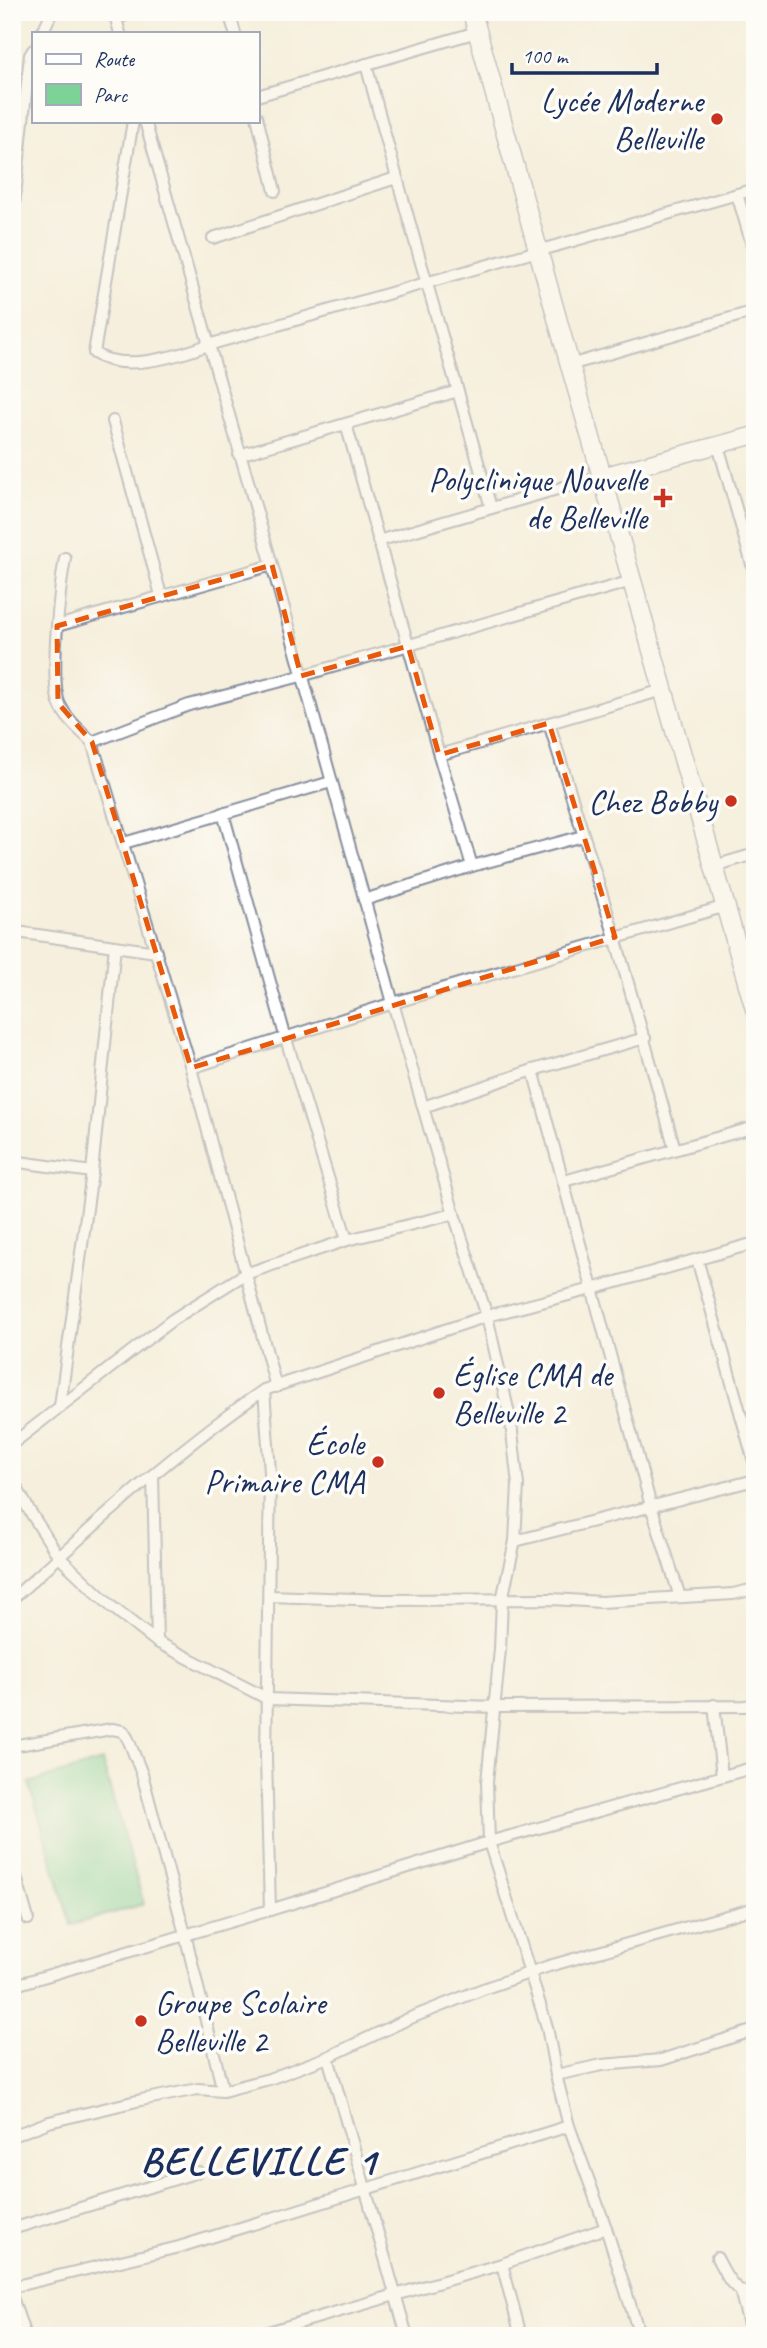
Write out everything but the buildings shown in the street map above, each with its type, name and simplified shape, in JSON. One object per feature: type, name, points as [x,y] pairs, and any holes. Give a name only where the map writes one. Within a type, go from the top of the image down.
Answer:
[{"type":"main road","points":[[471,12],[755,1009]]},
{"type":"street","points":[[42,32],[52,12]]},
{"type":"street","points":[[120,32],[115,15],[137,12]]},
{"type":"street","points":[[229,12],[234,32]]},
{"type":"street","points":[[259,95],[477,32]]},
{"type":"street","points":[[12,224],[32,52]]},
{"type":"street","points":[[366,64],[491,508]]},
{"type":"street","points":[[133,122],[94,353],[104,360],[156,360],[178,356],[208,345],[755,189]]},
{"type":"street","points":[[145,122],[272,565],[422,1107],[487,1316],[511,1423],[518,1485],[515,1541],[502,1600],[487,1782],[489,1842],[547,2027],[569,2126],[606,2228],[640,2336]]},
{"type":"street","points":[[258,122],[275,191]]},
{"type":"street","points":[[213,237],[396,178]]},
{"type":"street","points":[[737,194],[755,255]]},
{"type":"street","points":[[570,365],[755,311]]},
{"type":"street","points":[[239,455],[458,391]]},
{"type":"street","points":[[113,421],[162,595]]},
{"type":"street","points":[[345,424],[472,866]]},
{"type":"street","points":[[379,541],[755,435]]},
{"type":"street","points":[[718,445],[755,575]]},
{"type":"street","points":[[65,558],[57,626],[55,678],[58,703],[68,718],[92,742],[124,843],[191,1068],[245,1274],[270,1389],[266,1758],[270,1910]]},
{"type":"street","points":[[57,626],[272,565]]},
{"type":"street","points":[[92,742],[189,705],[301,677],[632,581]]},
{"type":"street","points":[[439,755],[663,690]]},
{"type":"street","points":[[549,723],[645,1038],[675,1149]]},
{"type":"street","points":[[124,843],[331,782]]},
{"type":"street","points":[[223,813],[286,1039],[347,1240]]},
{"type":"street","points":[[364,900],[472,866],[583,836]]},
{"type":"street","points":[[714,866],[755,854]]},
{"type":"street","points":[[191,1068],[393,1003],[726,906]]},
{"type":"street","points":[[12,951],[16,932],[156,952]]},
{"type":"street","points":[[60,1406],[92,1172],[115,946]]},
{"type":"street","points":[[422,1107],[533,1070],[645,1038]]},
{"type":"street","points":[[533,1070],[651,1506],[680,1597]]},
{"type":"street","points":[[564,1181],[755,1127]]},
{"type":"street","points":[[12,1161],[92,1172]]},
{"type":"street","points":[[12,1444],[172,1320],[245,1274],[347,1240],[454,1214]]},
{"type":"street","points":[[12,1599],[153,1475],[240,1407],[270,1389],[487,1316],[755,1243]]},
{"type":"street","points":[[697,1259],[755,1465]]},
{"type":"street","points":[[153,1475],[157,1642]]},
{"type":"street","points":[[12,1479],[59,1557],[111,1607],[157,1642],[268,1699],[495,1707],[755,1704]]},
{"type":"street","points":[[515,1541],[755,1479]]},
{"type":"street","points":[[269,1596],[552,1599],[601,1602],[733,1594],[755,1589]]},
{"type":"street","points":[[714,1705],[722,1776]]},
{"type":"street","points":[[12,1746],[112,1729],[122,1731],[128,1739],[142,1774],[223,2091]]},
{"type":"street","points":[[12,1986],[489,1842],[755,1767]]},
{"type":"street","points":[[12,1863],[28,1919]]},
{"type":"street","points":[[12,2136],[49,2122],[129,2102],[198,2089],[223,2091],[269,2079],[328,2057],[408,2019],[531,1972],[755,1908]]},
{"type":"street","points":[[556,2075],[602,2066],[661,2060],[755,2030]]},
{"type":"street","points":[[328,2057],[407,2336]]},
{"type":"street","points":[[12,2287],[179,2247],[569,2126]]},
{"type":"street","points":[[12,2229],[198,2172]]},
{"type":"street","points":[[254,2336],[502,2264],[606,2228]]},
{"type":"street","points":[[717,2258],[732,2285],[748,2294],[755,2293]]},
{"type":"street","points":[[502,2264],[521,2336]]},
{"type":"street","points":[[740,2290],[752,2336]]},
{"type":"street","points":[[12,2297],[25,2336]]},
{"type":"highlighted area","points":[[272,565],[301,676],[408,646],[439,755],[549,723],[615,937],[191,1068],[92,742],[58,703],[57,626]]},
{"type":"green space","points":[[102,1761],[144,1904],[71,1925],[29,1783]]},
{"type":"waterway","points":[[12,742],[16,740]]},
{"type":"place","name":"Lycée Moderne Belleville","points":[[717,119]]},
{"type":"place","name":"Polyclinique Nouvelle de Belleville","points":[[663,498]]},
{"type":"place","name":"Chez Bobby","points":[[731,801]]},
{"type":"place","name":"Église CMA de Belleville 2","points":[[439,1393]]},
{"type":"place","name":"École Primaire CMA","points":[[378,1462]]},
{"type":"place","name":"Groupe Scolaire Belleville 2","points":[[141,2021]]},
{"type":"district","name":"BELLEVILLE 1","points":[[259,2160]]}]
